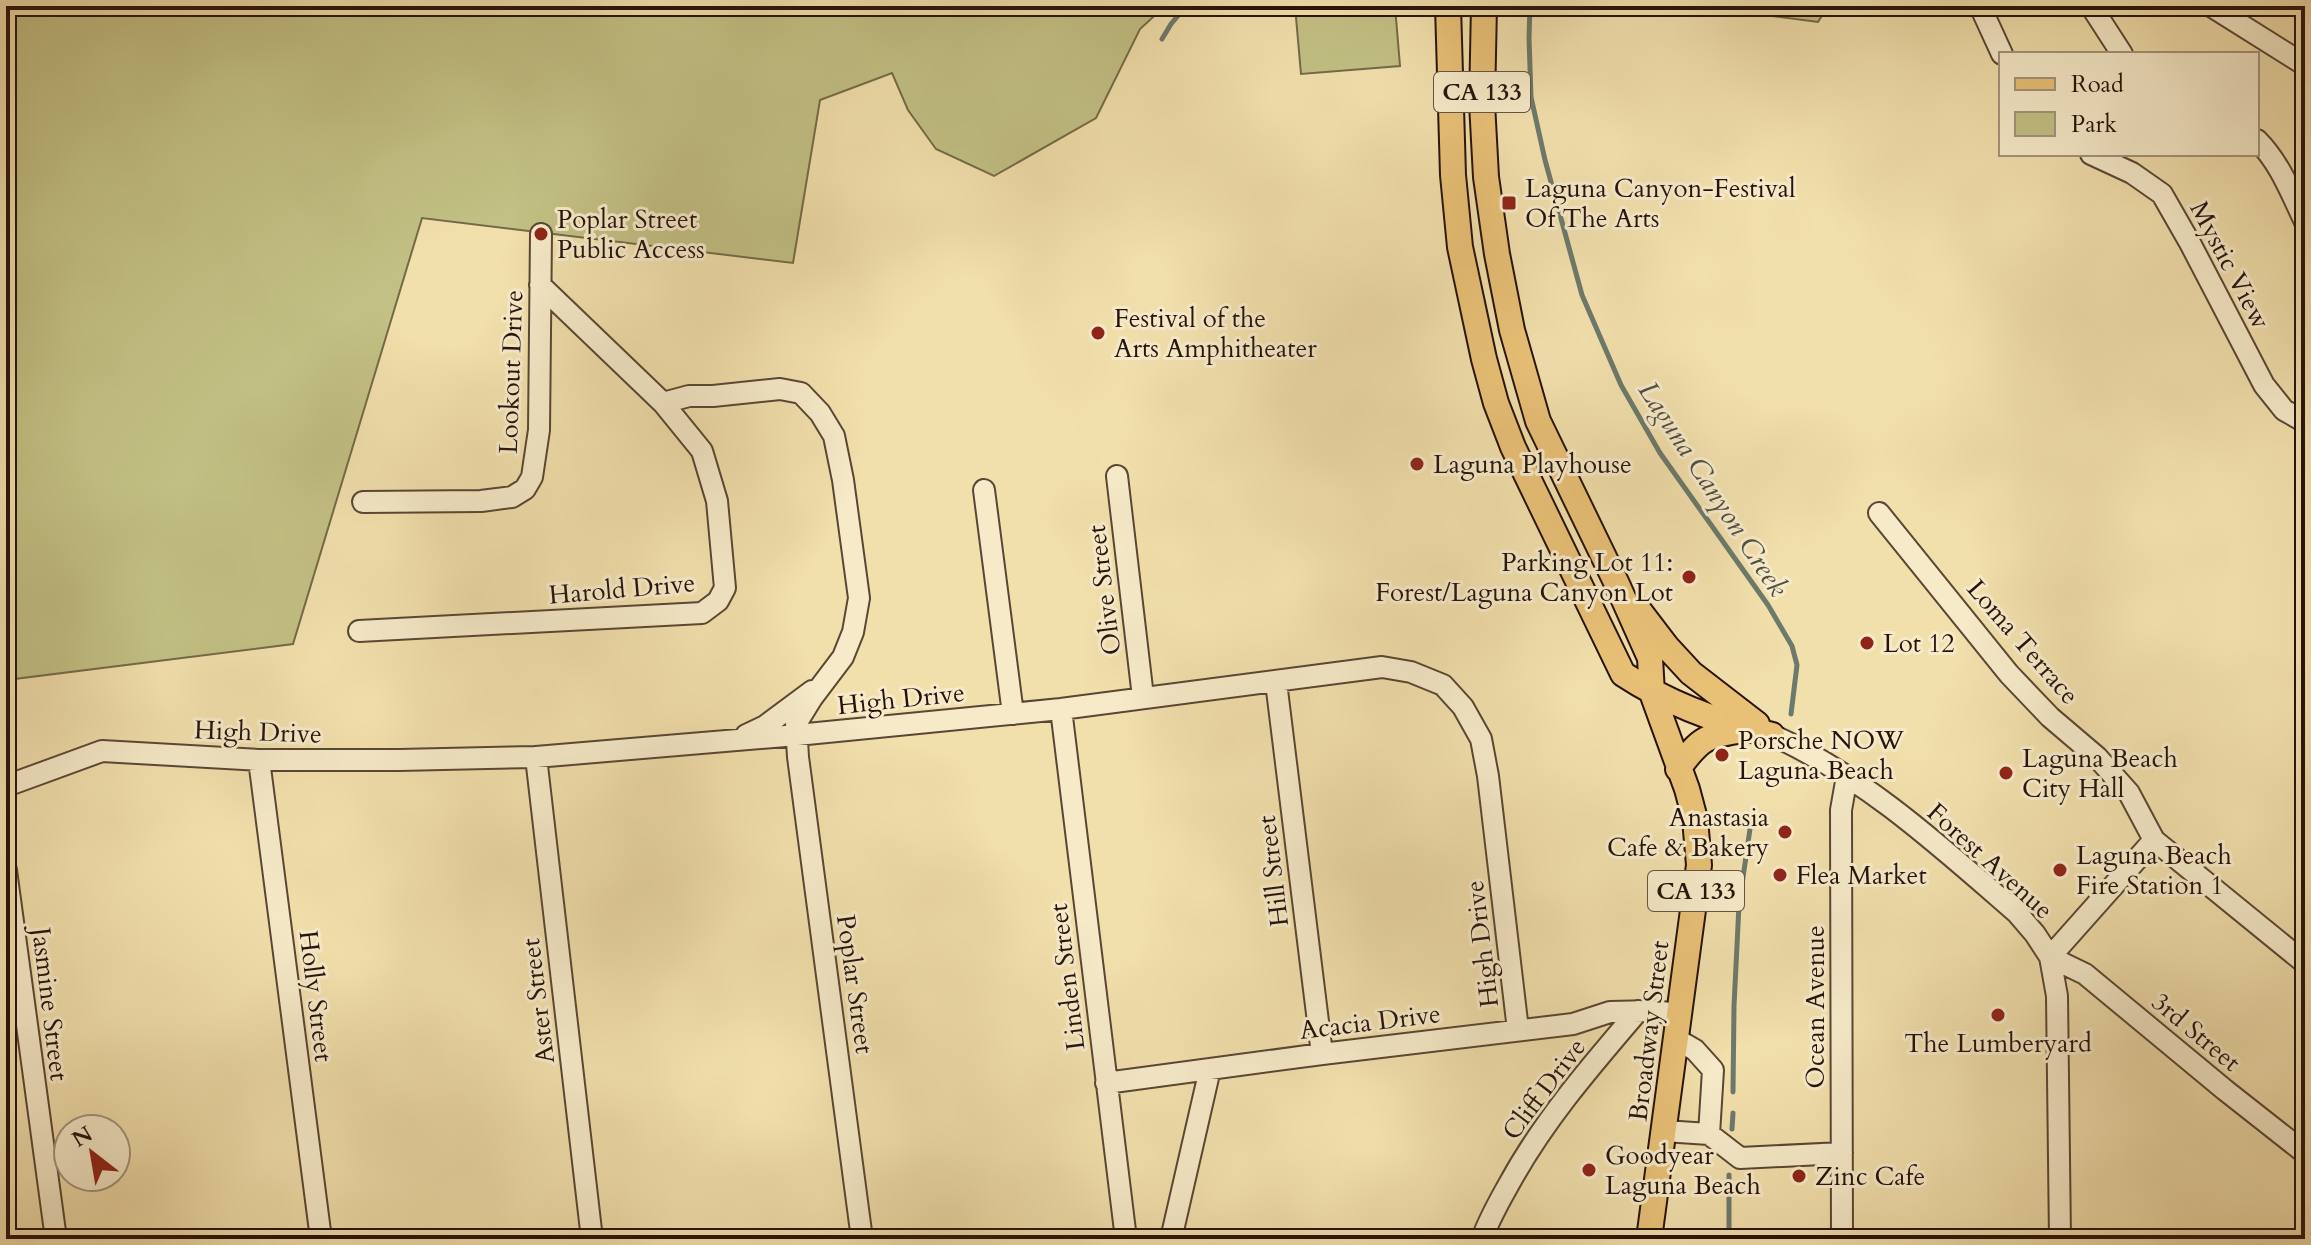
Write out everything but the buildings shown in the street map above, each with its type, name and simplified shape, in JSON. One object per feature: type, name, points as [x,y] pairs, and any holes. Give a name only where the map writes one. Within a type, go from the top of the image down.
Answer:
[{"type":"main road","name":"CA 133","points":[[1448,6],[1453,175],[1460,247],[1496,403],[1532,487],[1623,674],[1652,693]]},
{"type":"main road","name":"CA 133","points":[[1484,6],[1482,103],[1486,177],[1506,301],[1538,421],[1650,658],[1652,693]]},
{"type":"main road","points":[[1472,306],[1506,301]]},
{"type":"main road","name":"CA 133","points":[[1616,582],[1691,673],[1772,735]]},
{"type":"main road","points":[[1652,693],[1772,735]]},
{"type":"main road","name":"Broadway Street","points":[[1649,1239],[1699,865],[1695,819],[1687,789],[1652,693]]},
{"type":"main road","points":[[1678,769],[1703,740],[1713,735],[1748,729]]},
{"type":"street","points":[[1980,6],[2001,52]]},
{"type":"street","points":[[2091,6],[2121,52]]},
{"type":"street","points":[[2211,6],[2305,65]]},
{"type":"street","points":[[2259,142],[2282,173],[2305,222]]},
{"type":"street","name":"Mystic View","points":[[2095,156],[2132,173],[2162,194],[2264,385],[2284,410],[2305,422]]},
{"type":"street","name":"Lookout Drive","points":[[363,502],[481,501],[512,497],[525,489],[532,477],[539,430],[541,234]]},
{"type":"street","name":"Harold Drive","points":[[359,631],[702,613],[718,601],[725,588],[717,501],[702,451],[663,403],[540,285]]},
{"type":"street","points":[[663,403],[689,396],[780,389],[801,393],[820,413],[834,436],[859,598],[853,632],[843,657],[796,724],[797,735]]},
{"type":"street","name":"Olive Street","points":[[1117,476],[1143,697]]},
{"type":"street","points":[[984,490],[1013,714]]},
{"type":"street","name":"Loma Terrace","points":[[1879,513],[2009,674],[2050,717],[2097,757],[2129,793],[2154,840],[2305,963]]},
{"type":"street","name":"High Drive","points":[[6,786],[102,751],[259,760],[536,757],[1061,709],[1382,667],[1411,672],[1443,685],[1463,707],[1481,739],[1518,1030]]},
{"type":"street","points":[[736,740],[765,726],[825,681]]},
{"type":"street","name":"Hill Street","points":[[1276,682],[1322,1054]]},
{"type":"street","name":"Linden Street","points":[[1061,709],[1126,1239]]},
{"type":"street","name":"Poplar Street","points":[[797,735],[862,1239]]},
{"type":"street","name":"Forest Avenue","points":[[1772,735],[1810,752],[1884,802],[2017,913],[2050,957],[2057,996],[2060,1239]]},
{"type":"street","name":"Aster Street","points":[[536,757],[592,1239]]},
{"type":"street","name":"Holly Street","points":[[259,760],[321,1239]]},
{"type":"street","name":"Ocean Avenue","points":[[1842,1239],[1841,810],[1847,776]]},
{"type":"street","points":[[2050,957],[2154,840]]},
{"type":"street","name":"Jasmine Street","points":[[6,870],[56,1239]]},
{"type":"street","name":"3rd Street","points":[[2050,957],[2085,974],[2305,1153]]},
{"type":"street","points":[[1638,1011],[1677,1027],[1713,1070],[1709,1134]]},
{"type":"street","name":"Acacia Drive","points":[[1106,1083],[1573,1024],[1610,1012],[1638,1011]]},
{"type":"street","name":"Cliff Drive","points":[[1482,1239],[1487,1222],[1544,1125],[1638,1011]]},
{"type":"street","points":[[1605,1050],[1610,1012]]},
{"type":"street","points":[[1573,1024],[1596,1037],[1605,1050]]},
{"type":"street","points":[[1171,1239],[1210,1069]]},
{"type":"street","points":[[1664,1131],[1709,1134],[1740,1158],[1842,1153]]},
{"type":"green space","points":[[6,6],[1165,6],[1140,29],[1096,118],[994,176],[936,149],[908,110],[892,73],[820,100],[793,263],[422,218],[293,644],[6,680]]},
{"type":"green space","points":[[1295,6],[1395,6],[1400,66],[1301,74]]},
{"type":"green space","points":[[1696,6],[1828,6],[1818,22]]},
{"type":"waterway","points":[[1162,39],[1186,6]]},
{"type":"waterway","name":"Laguna Canyon Creek","points":[[1530,6],[1531,97],[1582,295],[1621,385],[1660,453],[1768,605],[1792,646],[1797,665],[1791,714]]},
{"type":"waterway","name":"Laguna Canyon Creek","points":[[1733,1092],[1739,905],[1751,822]]},
{"type":"waterway","points":[[1732,1129],[1733,1113]]},
{"type":"waterway","points":[[1729,1175],[1729,1238]]},
{"type":"place","name":"Laguna Canyon-Festival Of The Arts","points":[[1509,203]]},
{"type":"place","name":"Poplar Street Public Access","points":[[541,234]]},
{"type":"place","name":"Festival of the Arts Amphitheater","points":[[1098,333]]},
{"type":"place","name":"Laguna Playhouse","points":[[1417,464]]},
{"type":"place","name":"Parking Lot 11: Forest/Laguna Canyon Lot","points":[[1689,577]]},
{"type":"place","name":"Lot 12","points":[[1867,643]]},
{"type":"place","name":"Porsche NOW Laguna Beach","points":[[1722,755]]},
{"type":"place","name":"Laguna Beach City Hall","points":[[2006,773]]},
{"type":"place","name":"Anastasia Cafe & Bakery","points":[[1785,832]]},
{"type":"place","name":"Laguna Beach Fire Station 1","points":[[2060,870]]},
{"type":"place","name":"Flea Market","points":[[1780,875]]},
{"type":"place","name":"The Lumberyard","points":[[1998,1015]]},
{"type":"place","name":"Goodyear Laguna Beach","points":[[1589,1170]]},
{"type":"place","name":"Zinc Cafe","points":[[1799,1176]]}]
